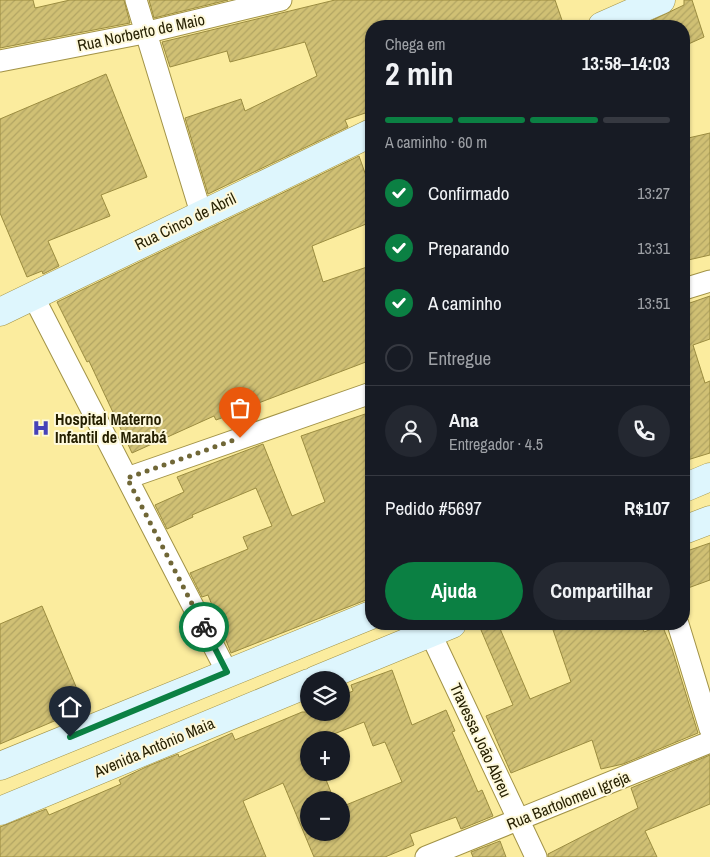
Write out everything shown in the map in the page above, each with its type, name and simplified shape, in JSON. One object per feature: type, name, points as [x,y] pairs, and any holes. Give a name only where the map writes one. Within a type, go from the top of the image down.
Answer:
[{"type":"main road","points":[[616,20],[661,0]]},
{"type":"main road","name":"Rua Cinco de Abril","points":[[0,312],[365,135]]},
{"type":"main road","points":[[690,485],[710,477]]},
{"type":"main road","points":[[690,528],[710,520]]},
{"type":"main road","points":[[0,766],[365,617]]},
{"type":"main road","points":[[336,671],[429,630]]},
{"type":"main road","name":"Avenida Antônio Maia","points":[[0,811],[300,687]]},
{"type":"street","points":[[136,0],[144,33],[201,213]]},
{"type":"street","name":"Rua Norberto de Maio","points":[[0,62],[144,33],[281,0]]},
{"type":"street","points":[[690,287],[710,281]]},
{"type":"street","points":[[33,296],[227,672]]},
{"type":"street","points":[[127,478],[365,395]]},
{"type":"street","name":"Travessa João Abreu","points":[[437,630],[536,857]]},
{"type":"street","points":[[680,630],[710,730]]},
{"type":"street","name":"Rua Bartolomeu Igreja","points":[[426,857],[519,821],[710,742]]},
{"type":"building","points":[[0,0],[33,0],[35,8],[70,0],[124,0],[130,23],[0,48]]},
{"type":"building","points":[[149,0],[228,0],[154,18]]},
{"type":"building","points":[[335,0],[555,0],[562,20],[365,20],[365,113],[345,120],[348,127],[208,194],[185,118],[241,99],[245,111],[317,76],[305,42],[230,62],[227,51],[170,67],[162,42]]},
{"type":"building","points":[[684,0],[692,0],[704,37],[690,43],[690,20],[653,20],[684,5]]},
{"type":"building","points":[[106,74],[147,177],[101,195],[110,216],[48,241],[59,266],[43,274],[42,271],[27,277],[0,213],[0,119]]},
{"type":"building","points":[[710,133],[710,255],[690,260],[690,138]]},
{"type":"building","points":[[359,156],[365,173],[365,224],[312,246],[323,282],[365,268],[365,362],[248,407],[254,421],[232,428],[227,416],[216,420],[214,416],[132,453],[89,361],[87,362],[57,302]]},
{"type":"building","points":[[710,296],[710,339],[693,345],[705,383],[710,381],[710,453],[690,459],[690,303]]},
{"type":"building","points":[[365,414],[365,600],[231,653],[208,595],[202,597],[190,573],[248,549],[243,537],[272,526],[256,488],[192,515],[193,517],[167,529],[155,505],[184,492],[177,477],[263,444],[292,516],[325,502],[301,436]]},
{"type":"building","points":[[710,543],[710,580],[690,587],[690,550]]},
{"type":"building","points":[[42,606],[85,708],[0,744],[0,624]]},
{"type":"building","points":[[481,630],[501,630],[530,699],[571,682],[553,630],[644,630],[644,632],[664,630],[672,649],[698,733],[623,764],[601,769],[592,740],[511,773],[486,716],[513,705]]},
{"type":"building","points":[[392,670],[412,725],[446,710],[455,731],[452,732],[478,792],[482,790],[493,816],[461,829],[456,817],[410,834],[414,845],[385,857],[314,857],[307,841],[350,841],[350,803],[402,782],[385,742],[373,746],[364,722],[342,731],[300,731],[300,781],[327,781],[330,791],[300,791],[300,824],[283,783],[243,801],[266,857],[0,857],[0,827],[46,809],[49,815],[121,784],[119,780],[146,767],[178,754],[179,757],[232,733],[235,740],[300,713],[300,721],[350,721],[350,692],[353,691],[351,685]]},
{"type":"building","points":[[710,755],[710,804],[645,831],[657,857],[548,857],[548,854],[638,808],[631,788]]},
{"type":"building","points":[[500,841],[506,857],[473,857],[471,852]]},
{"type":"way so far","points":[[204,627],[127,478],[240,438]]},
{"type":"place","name":"Hospital Materno Infantil de Marabá","points":[[41,428]]},
{"type":"route","points":[[70,737],[227,672],[204,627]]}]
